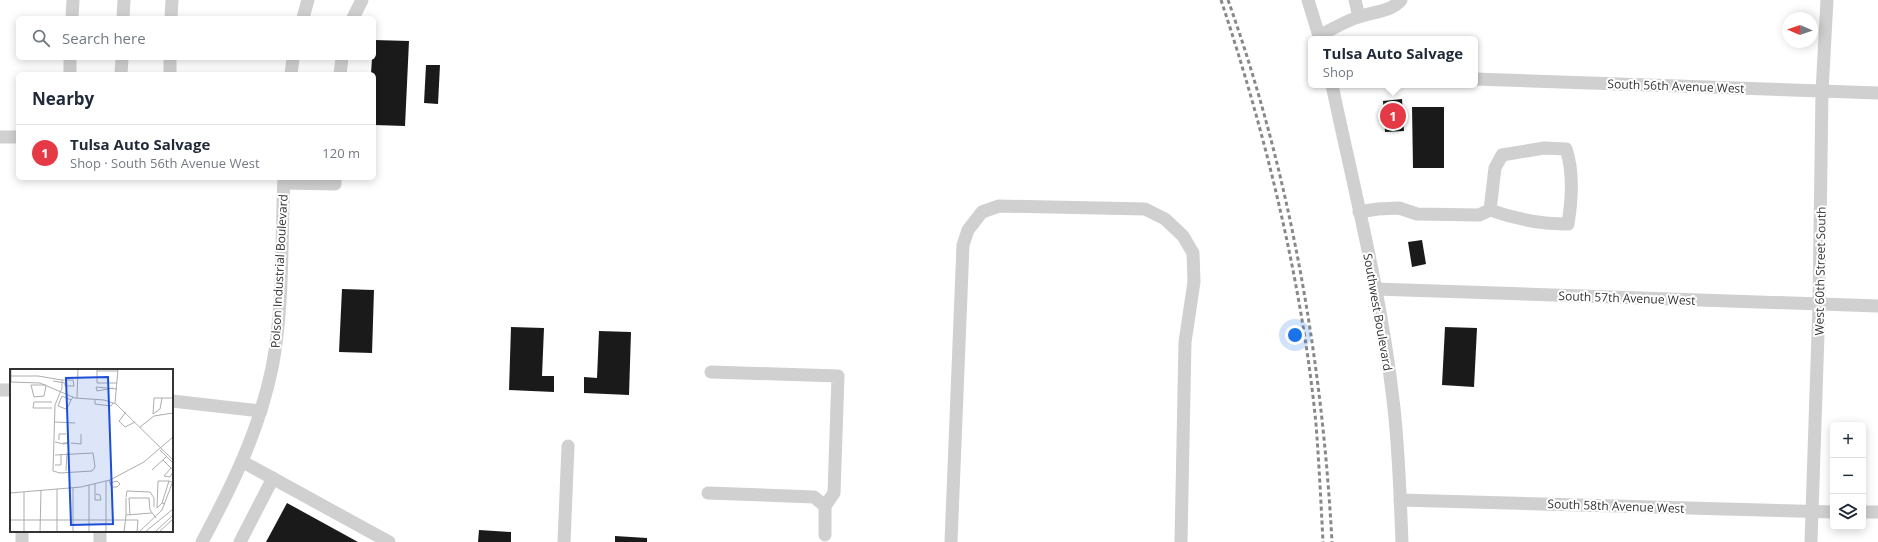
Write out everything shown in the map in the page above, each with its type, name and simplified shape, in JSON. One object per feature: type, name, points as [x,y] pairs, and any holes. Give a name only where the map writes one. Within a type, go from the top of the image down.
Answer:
[{"type":"street","points":[[72,16],[73,0]]},
{"type":"street","points":[[123,16],[124,0]]},
{"type":"street","points":[[171,16],[172,0]]},
{"type":"street","points":[[304,16],[308,0]]},
{"type":"street","points":[[355,16],[362,0]]},
{"type":"street","points":[[1308,0],[1319,36]]},
{"type":"street","points":[[1355,0],[1359,17]]},
{"type":"street","points":[[1321,36],[1359,17],[1396,6],[1401,0]]},
{"type":"street","name":"West 60th Street South","points":[[1811,542],[1820,304],[1822,92],[1827,0]]},
{"type":"street","points":[[70,60],[70,72]]},
{"type":"street","points":[[121,72],[122,60]]},
{"type":"street","points":[[170,60],[170,72]]},
{"type":"street","points":[[291,72],[293,60]]},
{"type":"street","points":[[340,72],[342,60]]},
{"type":"street","name":"South 56th Avenue West","points":[[1478,78],[1878,93]]},
{"type":"street","name":"Southwest Boulevard","points":[[1333,88],[1375,289],[1393,400],[1402,542]]},
{"type":"street","points":[[0,137],[16,138]]},
{"type":"street","points":[[1358,212],[1399,208],[1417,214],[1479,215],[1490,210],[1510,217],[1556,224],[1568,224],[1571,207],[1571,163],[1566,149],[1544,148],[1502,155],[1496,168],[1490,210]]},
{"type":"street","points":[[284,180],[335,184],[335,180]]},
{"type":"street","name":"Polson Industrial Boulevard","points":[[202,542],[243,462],[261,411],[272,368],[276,340],[284,180]]},
{"type":"street","points":[[951,542],[963,245],[968,230],[982,212],[998,206],[1145,209],[1165,219],[1183,236],[1193,253],[1194,282],[1185,342],[1181,542]]},
{"type":"street","name":"South 57th Avenue West","points":[[1375,289],[1878,306]]},
{"type":"street","points":[[711,372],[838,376],[834,492],[825,506],[826,540]]},
{"type":"street","points":[[173,401],[261,411]]},
{"type":"street","points":[[564,542],[568,446]]},
{"type":"street","points":[[243,462],[389,542]]},
{"type":"street","points":[[240,542],[273,478]]},
{"type":"street","points":[[708,493],[814,497],[825,506]]},
{"type":"street","name":"South 58th Avenue West","points":[[1400,500],[1830,512]]},
{"type":"street","points":[[1866,512],[1878,512]]},
{"type":"building","points":[[376,40],[409,41],[405,126],[376,125],[376,72],[371,72],[372,60],[376,60]]},
{"type":"building","points":[[426,65],[440,65],[438,104],[424,103]]},
{"type":"building","points":[[1402,99],[1404,131],[1385,132],[1383,101]]},
{"type":"building","points":[[1412,107],[1444,107],[1444,168],[1413,168]]},
{"type":"building","points":[[1422,240],[1426,264],[1412,267],[1408,242]]},
{"type":"building","points":[[342,289],[374,290],[372,353],[339,352]]},
{"type":"building","points":[[511,327],[544,328],[542,376],[554,376],[554,392],[509,390]]},
{"type":"building","points":[[1445,327],[1477,328],[1474,387],[1442,385]]},
{"type":"building","points":[[599,331],[631,332],[629,395],[584,393],[584,377],[597,378]]},
{"type":"building","points":[[287,503],[358,542],[266,542]]},
{"type":"building","points":[[479,530],[511,532],[511,542],[478,542]]},
{"type":"building","points":[[615,536],[647,538],[647,542],[615,542]]},
{"type":"railway","points":[[1221,0],[1253,103],[1292,263],[1302,317],[1316,424],[1323,542]]},
{"type":"railway","points":[[1228,0],[1250,66],[1269,132],[1286,199],[1300,267],[1320,404],[1332,542]]},
{"type":"place","name":"Tulsa Auto Salvage","points":[[1393,116]]}]
